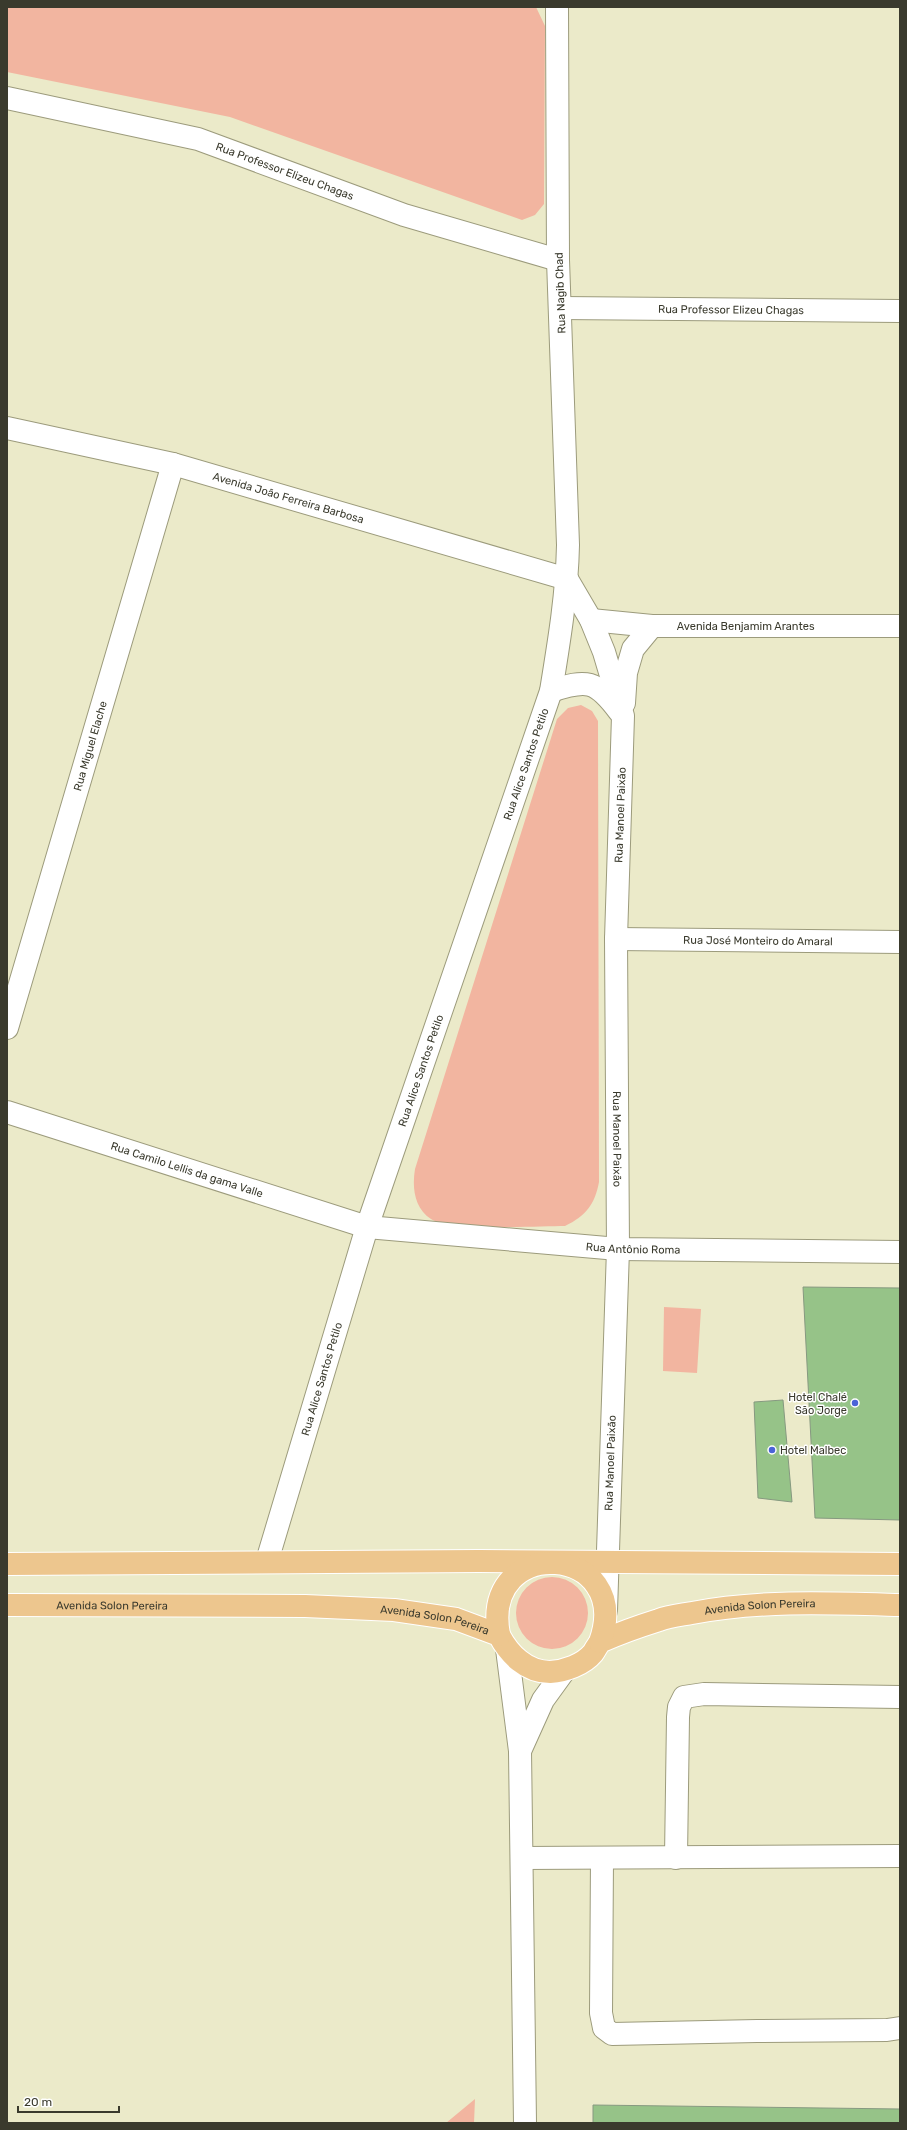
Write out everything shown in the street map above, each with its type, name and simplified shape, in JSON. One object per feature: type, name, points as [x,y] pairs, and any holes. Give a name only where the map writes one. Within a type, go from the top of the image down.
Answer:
[{"type":"main road","points":[[7,1564],[267,1561],[900,1564]]},
{"type":"main road","points":[[503,1642],[496,1619],[498,1603],[505,1587],[518,1573],[530,1566],[546,1562],[561,1563],[584,1573],[596,1584],[603,1598],[606,1613],[605,1628],[600,1642]]},
{"type":"main road","name":"Avenida Solon Pereira","points":[[7,1606],[305,1606],[394,1610],[456,1618],[503,1642],[518,1660],[532,1668],[548,1672],[564,1670],[579,1664],[592,1654],[600,1642],[660,1619],[728,1606],[800,1603],[900,1605]]},
{"type":"street","name":"Rua Nagib Chad","points":[[557,7],[558,260],[561,308],[567,578]]},
{"type":"street","name":"Rua Professor Elizeu Chagas","points":[[7,98],[198,139],[404,215],[558,260]]},
{"type":"street","name":"Rua Professor Elizeu Chagas","points":[[561,308],[900,311]]},
{"type":"street","name":"Avenida João Ferreira Barbosa","points":[[7,428],[173,464],[567,578]]},
{"type":"street","name":"Rua Miguel Elache","points":[[7,1028],[173,464]]},
{"type":"street","name":"Rua Manoel Paixão","points":[[567,578],[591,620],[604,652],[623,716]]},
{"type":"street","name":"Rua Alice Santos Petilo","points":[[267,1561],[367,1227],[551,691],[561,632],[567,578]]},
{"type":"street","name":"Avenida Benjamim Arantes","points":[[591,620],[652,626],[900,626]]},
{"type":"street","name":"Rua Manoel Paixão","points":[[606,1613],[618,1249],[616,940],[623,716],[626,673],[632,649],[652,626]]},
{"type":"street","points":[[551,691],[575,683],[592,685],[607,695],[623,716]]},
{"type":"street","name":"Rua José Monteiro do Amaral","points":[[616,940],[900,942]]},
{"type":"street","name":"Rua Camilo Lellis da gama Valle","points":[[7,1112],[367,1227]]},
{"type":"street","name":"Rua Antônio Roma","points":[[367,1227],[618,1249],[900,1252]]},
{"type":"street","points":[[503,1642],[520,1751],[524,2123]]},
{"type":"street","points":[[520,1751],[543,1700],[564,1670]]},
{"type":"street","points":[[676,1858],[678,1717],[679,1707],[684,1697],[704,1694],[900,1697]]},
{"type":"street","points":[[522,1858],[900,1856]]},
{"type":"street","points":[[602,1858],[601,2013],[604,2028],[612,2034],[887,2030],[900,2028]]},
{"type":"shaded area","points":[[7,7],[536,7],[545,26],[544,204],[535,215],[522,220],[230,117],[7,72]]},
{"type":"shaded area","points":[[581,705],[592,711],[598,721],[599,1182],[597,1190],[592,1203],[584,1213],[579,1218],[565,1226],[516,1227],[441,1223],[431,1219],[425,1214],[418,1203],[414,1190],[415,1169],[557,719],[568,708]]},
{"type":"shaded area","points":[[664,1307],[701,1309],[697,1373],[663,1371]]},
{"type":"shaded area","points":[[552,1577],[572,1583],[582,1593],[588,1613],[582,1633],[572,1643],[552,1649],[532,1643],[522,1633],[516,1613],[522,1593],[532,1583]]},
{"type":"shaded area","points":[[475,2099],[474,2123],[446,2123]]},
{"type":"building","name":"Hotel Chalé São Jorge","points":[[803,1287],[900,1288],[900,1520],[815,1518]]},
{"type":"building","name":"Hotel Malbec","points":[[783,1400],[792,1502],[758,1498],[754,1402]]},
{"type":"building","points":[[593,2105],[900,2109],[900,2123],[593,2123]]},
{"type":"place","name":"Hotel Chalé São Jorge","points":[[855,1403]]},
{"type":"place","name":"Hotel Malbec","points":[[772,1450]]}]
